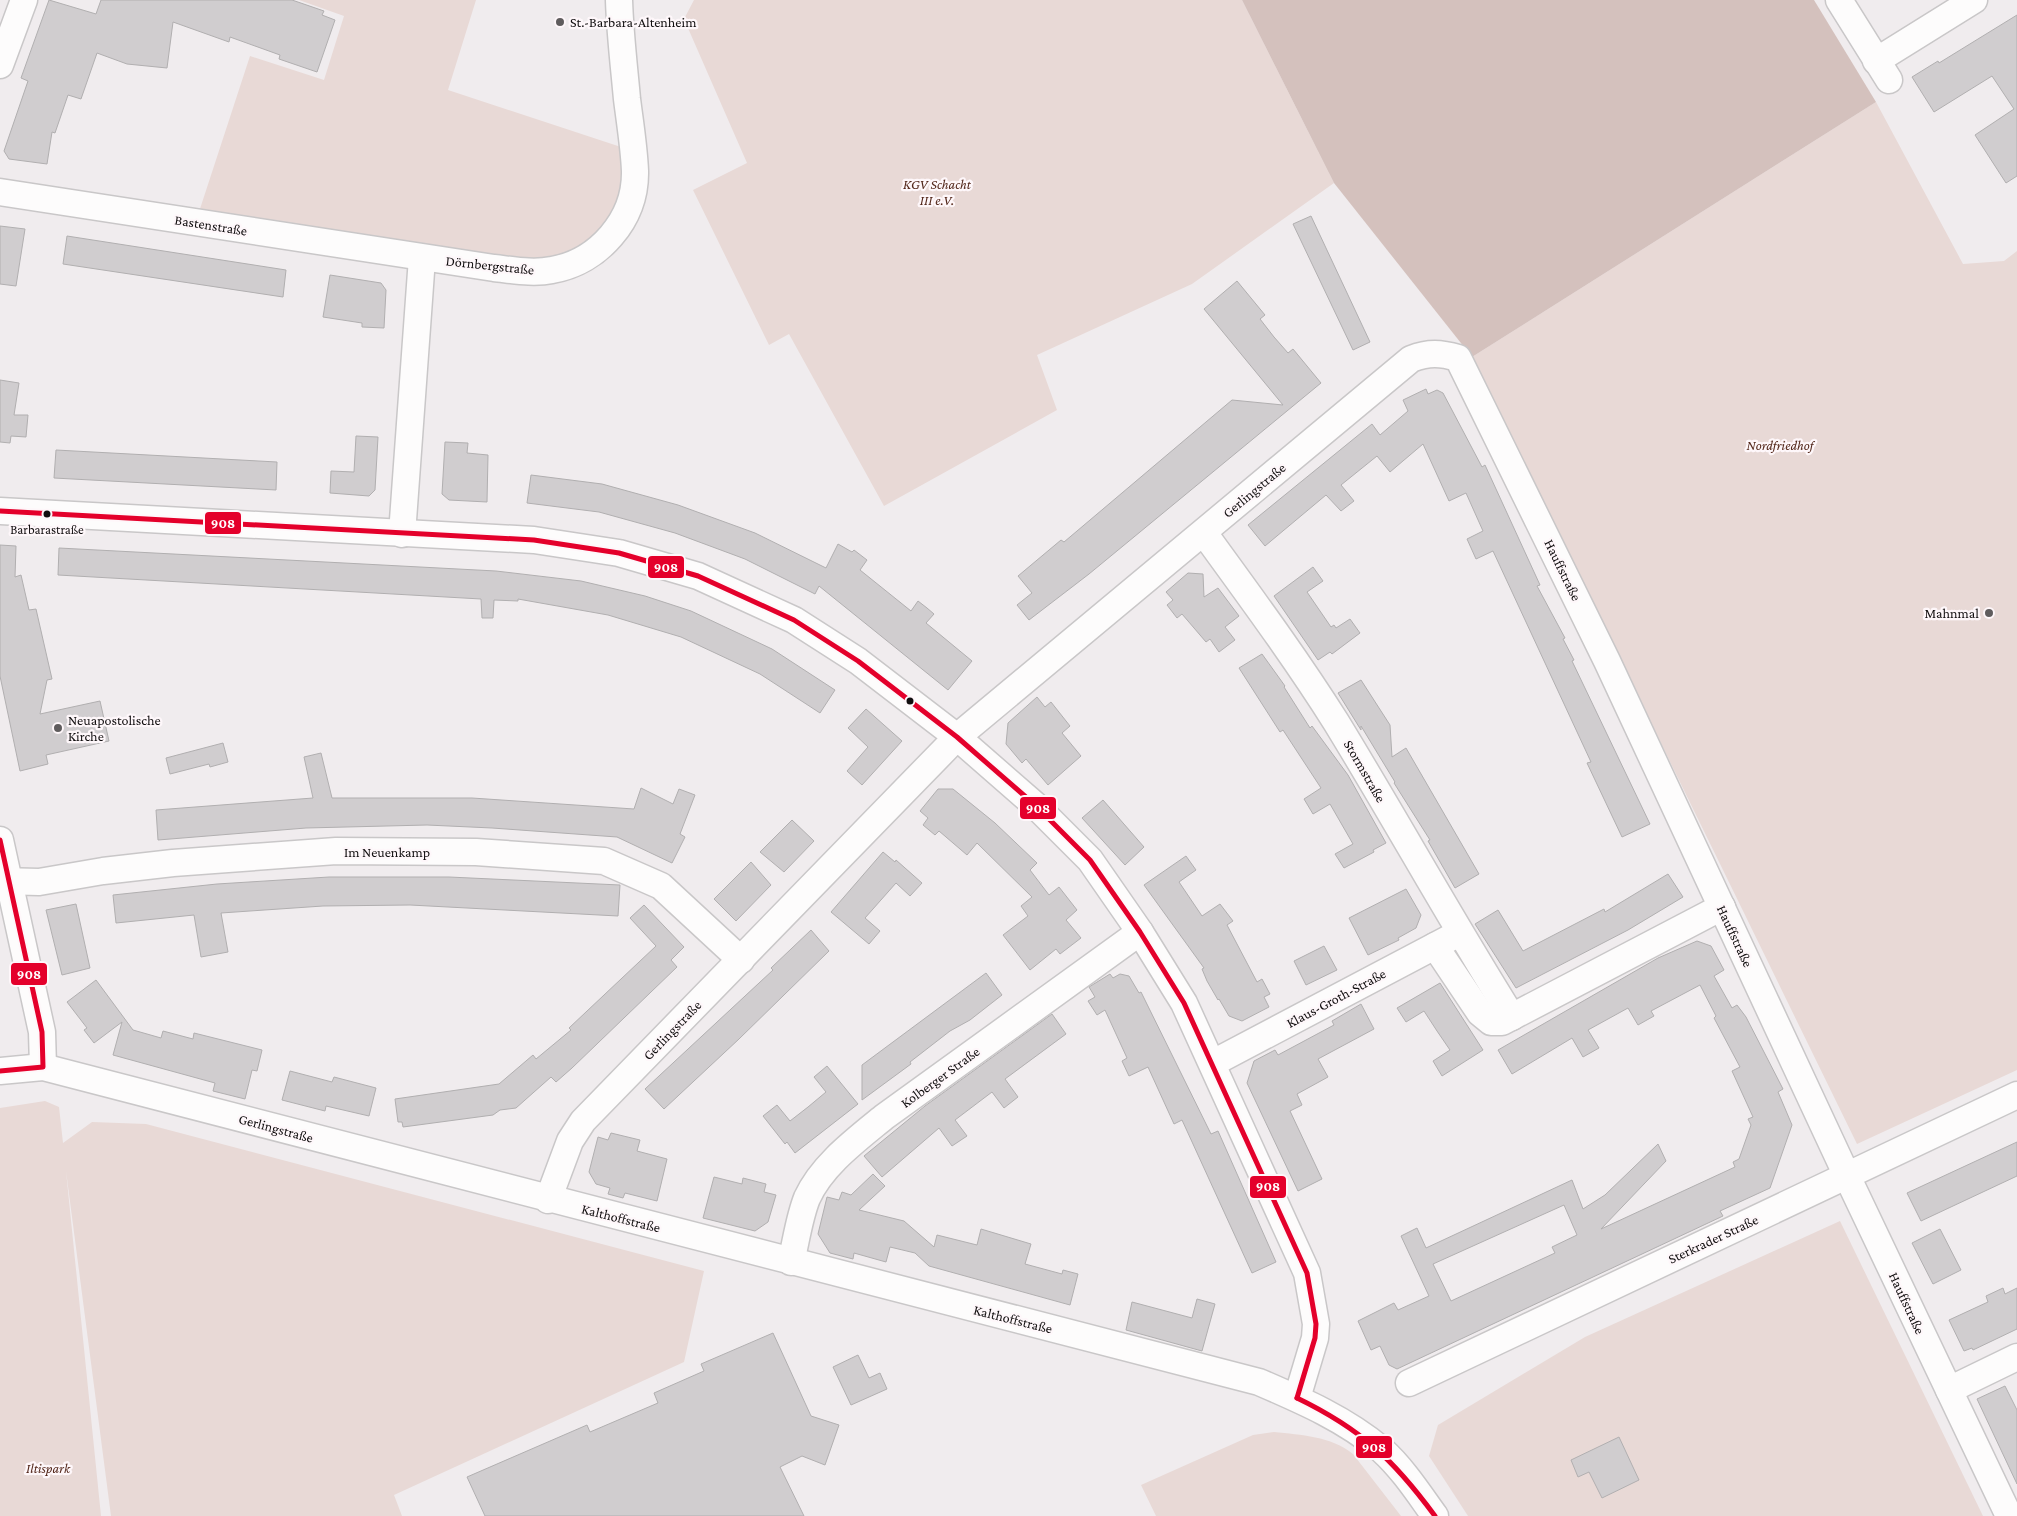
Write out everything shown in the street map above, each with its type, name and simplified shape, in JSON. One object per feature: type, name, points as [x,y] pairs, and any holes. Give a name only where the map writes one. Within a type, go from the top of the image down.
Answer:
[{"type":"street","points":[[0,65],[24,0]]},
{"type":"street","name":"Dörnbergstraße","points":[[422,258],[494,268],[551,270],[581,262],[598,251],[613,235],[622,220],[630,200],[635,173],[619,0]]},
{"type":"street","points":[[1839,0],[1882,70],[1974,0]]},
{"type":"street","name":"Bastenstraße","points":[[0,192],[422,258]]},
{"type":"street","points":[[402,534],[422,258]]},
{"type":"street","name":"Gerlingstraße","points":[[0,1071],[43,1067],[548,1200],[570,1141],[583,1121],[957,737],[1411,359],[1423,354],[1441,353],[1458,358]]},
{"type":"street","name":"Hauffstraße","points":[[1458,358],[1607,661],[1847,1176],[2009,1516]]},
{"type":"street","points":[[0,510],[534,540],[619,553],[698,576],[794,620],[858,661],[957,737],[1035,805],[1090,860],[1140,932],[1184,1003],[1213,1063],[1307,1273],[1316,1324],[1315,1338],[1297,1398]]},
{"type":"street","name":"Stormstraße","points":[[1204,533],[1275,630],[1336,722],[1460,934],[1512,1017]]},
{"type":"street","points":[[0,840],[5,882],[42,1032],[43,1067]]},
{"type":"street","name":"Im Neuenkamp","points":[[5,882],[40,882],[103,871],[173,863],[336,851],[476,852],[604,861],[661,886],[741,960]]},
{"type":"street","points":[[1435,946],[1480,1013],[1491,1022],[1502,1022],[1722,907]]},
{"type":"street","name":"Kolberger Straße","points":[[790,1262],[807,1199],[817,1180],[846,1149],[884,1117],[1140,932]]},
{"type":"street","name":"Klaus-Groth-Straße","points":[[1213,1063],[1460,934]]},
{"type":"street","name":"Sterkrader Straße","points":[[1409,1383],[2017,1095]]},
{"type":"street","name":"Kalthoffstraße","points":[[548,1200],[1259,1382],[1329,1412],[1384,1452],[1410,1482],[1435,1516]]},
{"type":"street","points":[[1948,1390],[2017,1358]]},
{"type":"green space","points":[[299,0],[476,0],[448,90],[624,148],[627,170],[613,216],[590,243],[560,260],[497,258],[197,218],[250,56],[324,80],[344,16]]},
{"type":"green space","name":"KGV Schacht III e.V.","points":[[694,0],[1242,0],[1334,183],[1192,284],[1037,355],[1057,410],[884,506],[789,334],[769,345],[693,190],[747,163],[684,19]]},
{"type":"green space","name":"Nordfriedhof","points":[[1876,102],[1963,264],[2004,261],[2017,251],[2017,1070],[1857,1144],[1472,357]]},
{"type":"green space","name":"Iltispark","points":[[45,1101],[59,1107],[63,1143],[92,1122],[146,1124],[704,1271],[684,1362],[394,1495],[402,1516],[111,1516],[66,1171],[101,1516],[0,1516],[0,1108]]},
{"type":"green space","points":[[1840,1221],[1983,1516],[1468,1516],[1429,1456],[1438,1425],[1585,1337]]},
{"type":"green space","points":[[1274,1432],[1315,1437],[1344,1448],[1353,1454],[1401,1516],[1156,1516],[1141,1485],[1253,1435]]},
{"type":"shaded area","points":[[1242,0],[1814,0],[1876,102],[1472,357],[1334,183]]},
{"type":"building","points":[[49,0],[96,14],[101,0],[292,0],[324,11],[322,15],[335,20],[317,72],[279,59],[280,55],[230,37],[229,42],[173,22],[167,68],[127,64],[97,53],[81,99],[68,95],[55,133],[52,132],[47,164],[9,159],[4,151],[28,81],[21,78]]},
{"type":"building","points":[[2017,15],[2017,176],[2006,183],[1975,135],[2014,109],[1992,76],[1934,112],[1912,77],[1938,61],[1939,63]]},
{"type":"building","points":[[1311,216],[1370,342],[1353,350],[1293,224]]},
{"type":"building","points":[[0,226],[25,229],[16,286],[0,284]]},
{"type":"building","points":[[67,236],[286,270],[283,297],[63,264]]},
{"type":"building","points":[[330,275],[381,283],[386,290],[384,328],[362,327],[362,323],[323,317]]},
{"type":"building","points":[[1237,281],[1265,315],[1260,319],[1274,337],[1288,353],[1293,349],[1321,383],[1089,574],[1029,620],[1017,605],[1032,593],[1018,576],[1061,540],[1064,542],[1232,400],[1283,405],[1204,309]]},
{"type":"building","points":[[0,380],[19,383],[14,415],[28,415],[26,437],[11,436],[10,443],[0,442]]},
{"type":"building","points":[[1426,389],[1428,394],[1437,390],[1443,393],[1482,467],[1485,465],[1540,585],[1537,586],[1565,638],[1563,639],[1574,660],[1572,661],[1650,824],[1622,837],[1587,763],[1591,762],[1493,551],[1476,559],[1467,539],[1483,531],[1466,493],[1449,501],[1423,444],[1390,472],[1377,456],[1341,485],[1354,501],[1341,511],[1326,495],[1265,546],[1248,525],[1372,424],[1380,435],[1408,411],[1403,400]]},
{"type":"building","points":[[356,436],[378,437],[375,490],[369,496],[330,493],[331,471],[354,472]]},
{"type":"building","points":[[445,442],[468,443],[467,453],[488,455],[487,502],[449,500],[442,494]]},
{"type":"building","points":[[56,450],[277,462],[276,490],[54,478]]},
{"type":"building","points":[[531,475],[602,484],[678,505],[755,533],[826,568],[838,544],[852,552],[854,550],[867,560],[860,570],[911,611],[918,601],[927,608],[934,614],[926,623],[972,661],[948,690],[819,586],[815,594],[745,559],[675,533],[599,512],[527,503]]},
{"type":"building","points":[[0,545],[16,546],[15,577],[21,575],[29,610],[36,609],[52,679],[47,680],[40,714],[100,701],[109,741],[46,755],[48,764],[20,771],[0,676]]},
{"type":"building","points":[[59,548],[496,571],[581,581],[645,596],[691,611],[772,649],[835,690],[820,713],[760,674],[681,637],[608,615],[518,599],[518,601],[494,600],[493,618],[482,618],[481,599],[58,575]]},
{"type":"building","points":[[1313,567],[1323,581],[1307,592],[1331,627],[1334,625],[1336,628],[1350,619],[1360,633],[1332,654],[1330,652],[1318,660],[1274,596]]},
{"type":"building","points":[[1188,573],[1203,574],[1204,597],[1218,588],[1239,616],[1225,627],[1235,640],[1219,652],[1210,639],[1206,642],[1182,614],[1177,618],[1167,605],[1173,600],[1166,592]]},
{"type":"building","points":[[1262,654],[1285,686],[1310,728],[1312,726],[1348,775],[1386,843],[1373,850],[1374,852],[1344,868],[1335,854],[1353,844],[1330,804],[1313,814],[1304,799],[1321,788],[1283,730],[1280,732],[1239,668]]},
{"type":"building","points":[[1361,680],[1390,725],[1392,757],[1406,748],[1479,874],[1455,888],[1428,841],[1430,840],[1361,726],[1361,730],[1338,693]]},
{"type":"building","points":[[1037,697],[1045,707],[1051,702],[1070,726],[1062,733],[1081,756],[1048,785],[1026,759],[1022,763],[1006,744],[1008,723]]},
{"type":"building","points":[[866,709],[902,741],[862,785],[847,771],[868,747],[848,728]]},
{"type":"building","points":[[223,743],[228,762],[210,767],[209,764],[170,774],[166,758]]},
{"type":"building","points":[[321,753],[332,798],[472,798],[634,809],[641,788],[673,804],[679,789],[695,795],[680,834],[685,837],[672,863],[617,837],[427,825],[306,828],[158,840],[156,810],[313,798],[304,757]]},
{"type":"building","points":[[938,789],[953,789],[995,823],[1037,863],[1030,870],[1049,895],[1059,887],[1077,910],[1066,920],[1081,938],[1060,954],[1056,949],[1030,970],[1003,935],[1028,916],[1021,906],[1032,897],[977,843],[967,855],[939,831],[935,835],[923,825],[928,818],[920,811]]},
{"type":"building","points":[[1103,800],[1144,847],[1125,865],[1082,818]]},
{"type":"building","points":[[792,820],[814,841],[784,872],[760,852]]},
{"type":"building","points":[[883,852],[895,862],[896,860],[922,883],[910,896],[896,883],[865,918],[880,931],[869,944],[831,912]]},
{"type":"building","points":[[1186,856],[1196,870],[1179,882],[1202,916],[1220,904],[1233,921],[1227,925],[1257,982],[1262,979],[1270,994],[1264,997],[1269,1007],[1242,1021],[1229,1016],[1207,981],[1202,969],[1204,968],[1144,885]]},
{"type":"building","points":[[751,862],[771,885],[736,921],[714,899]]},
{"type":"building","points":[[1668,874],[1683,897],[1628,930],[1516,988],[1475,924],[1498,910],[1523,951],[1604,909],[1605,912]]},
{"type":"building","points":[[329,877],[449,877],[620,885],[618,916],[410,905],[323,906],[221,913],[228,952],[201,957],[194,915],[116,923],[113,895],[217,884]]},
{"type":"building","points":[[1406,889],[1421,915],[1416,928],[1398,938],[1399,940],[1368,955],[1349,918]]},
{"type":"building","points":[[76,904],[90,968],[62,975],[46,910]]},
{"type":"building","points":[[644,905],[684,947],[671,960],[677,967],[572,1068],[556,1082],[551,1077],[516,1108],[500,1110],[493,1115],[403,1127],[402,1122],[398,1122],[395,1099],[499,1084],[533,1055],[536,1059],[571,1030],[569,1028],[656,946],[630,918]]},
{"type":"building","points":[[811,930],[829,951],[664,1109],[645,1089],[773,970],[771,968]]},
{"type":"building","points":[[1697,941],[1711,946],[1724,970],[1714,976],[1732,1008],[1737,1005],[1746,1017],[1783,1089],[1778,1092],[1792,1125],[1770,1188],[1720,1211],[1723,1216],[1397,1369],[1389,1365],[1380,1346],[1371,1350],[1358,1321],[1394,1303],[1398,1310],[1429,1296],[1401,1236],[1417,1228],[1426,1248],[1572,1180],[1583,1209],[1605,1195],[1658,1144],[1666,1161],[1601,1229],[1735,1167],[1733,1162],[1739,1159],[1751,1125],[1748,1119],[1753,1117],[1732,1071],[1740,1067],[1714,1018],[1716,1016],[1700,985],[1651,1011],[1654,1016],[1638,1025],[1628,1008],[1588,1030],[1599,1048],[1583,1057],[1572,1038],[1512,1074],[1498,1050],[1658,958]],"holes":[[[1564,1205],[1577,1235],[1552,1247],[1555,1253],[1451,1301],[1433,1264]]]},
{"type":"building","points":[[1324,946],[1337,970],[1306,985],[1294,961]]},
{"type":"building","points":[[986,973],[1002,995],[970,1020],[950,1031],[910,1062],[911,1064],[862,1100],[862,1065]]},
{"type":"building","points":[[1110,974],[1113,978],[1120,974],[1129,976],[1139,993],[1141,992],[1211,1134],[1218,1131],[1276,1262],[1252,1273],[1182,1120],[1174,1124],[1148,1067],[1129,1076],[1122,1061],[1127,1058],[1105,1010],[1097,1015],[1088,1001],[1095,997],[1089,987]]},
{"type":"building","points":[[96,980],[133,1030],[161,1038],[163,1031],[193,1039],[194,1033],[262,1050],[257,1071],[252,1070],[245,1099],[213,1091],[215,1083],[113,1055],[122,1022],[94,1043],[84,1030],[87,1028],[67,1002]]},
{"type":"building","points":[[1440,983],[1483,1050],[1442,1076],[1433,1061],[1450,1050],[1424,1011],[1406,1022],[1397,1008]]},
{"type":"building","points":[[1361,1004],[1374,1029],[1318,1059],[1328,1077],[1297,1094],[1302,1105],[1290,1111],[1322,1179],[1298,1191],[1247,1083],[1254,1061],[1275,1050],[1278,1055],[1334,1025],[1332,1021]]},
{"type":"building","points":[[1052,1014],[1066,1034],[1005,1079],[1018,1097],[1004,1108],[992,1092],[955,1120],[967,1136],[952,1146],[939,1128],[882,1177],[864,1156],[925,1106]]},
{"type":"building","points":[[827,1066],[858,1104],[795,1153],[787,1142],[785,1144],[763,1116],[777,1105],[790,1121],[808,1107],[826,1092],[814,1077]]},
{"type":"building","points":[[290,1071],[332,1082],[334,1077],[376,1088],[369,1116],[326,1106],[325,1111],[282,1100]]},
{"type":"building","points":[[611,1133],[640,1140],[637,1151],[667,1159],[657,1201],[625,1193],[623,1198],[608,1194],[610,1188],[596,1184],[589,1172],[598,1137],[608,1140]]},
{"type":"building","points":[[2017,1142],[2017,1176],[1921,1221],[1907,1193]]},
{"type":"building","points":[[873,1174],[885,1186],[859,1210],[904,1221],[934,1247],[937,1235],[977,1245],[981,1229],[1031,1244],[1025,1264],[1062,1274],[1063,1270],[1078,1274],[1070,1305],[929,1266],[915,1253],[890,1247],[886,1262],[854,1253],[853,1259],[830,1253],[818,1234],[827,1197],[839,1200],[842,1192],[851,1195]]},
{"type":"building","points":[[714,1177],[742,1184],[743,1178],[766,1184],[764,1192],[776,1195],[768,1222],[755,1231],[703,1218]]},
{"type":"building","points":[[1940,1229],[1961,1270],[1933,1284],[1912,1243]]},
{"type":"building","points":[[2003,1288],[2005,1294],[2017,1288],[2017,1329],[1973,1350],[1972,1348],[1964,1351],[1949,1320],[1988,1302],[1986,1296]]},
{"type":"building","points":[[1197,1299],[1215,1304],[1202,1351],[1126,1330],[1132,1302],[1192,1318]]},
{"type":"building","points":[[773,1333],[811,1416],[839,1425],[825,1465],[802,1456],[780,1467],[804,1516],[485,1516],[467,1477],[587,1425],[590,1432],[658,1403],[654,1393],[704,1371],[701,1364]]},
{"type":"building","points":[[858,1355],[869,1378],[880,1373],[887,1389],[851,1405],[833,1367]]},
{"type":"building","points":[[2005,1386],[2017,1410],[2017,1484],[1977,1399]]},
{"type":"building","points":[[1619,1437],[1639,1480],[1602,1498],[1589,1472],[1578,1477],[1571,1460]]},
{"type":"transit line","name":"908","points":[[0,511],[534,540],[619,553],[698,576],[794,620],[858,661],[957,737],[1035,805],[1090,860],[1140,932],[1184,1003],[1307,1273],[1316,1324],[1315,1338],[1297,1398]]},
{"type":"transit line","name":"908","points":[[0,840],[42,1032],[43,1067],[0,1071]]},
{"type":"transit line","name":"908","points":[[1297,1398],[1340,1422],[1374,1447],[1405,1478],[1435,1516]]},
{"type":"place","name":"St.-Barbara-Altenheim","points":[[560,22]]},
{"type":"place","name":"Barbarastraße","points":[[47,514]]},
{"type":"place","name":"Mahnmal","points":[[1989,613]]},
{"type":"place","name":"Neuapostolische Kirche","points":[[58,728]]}]
